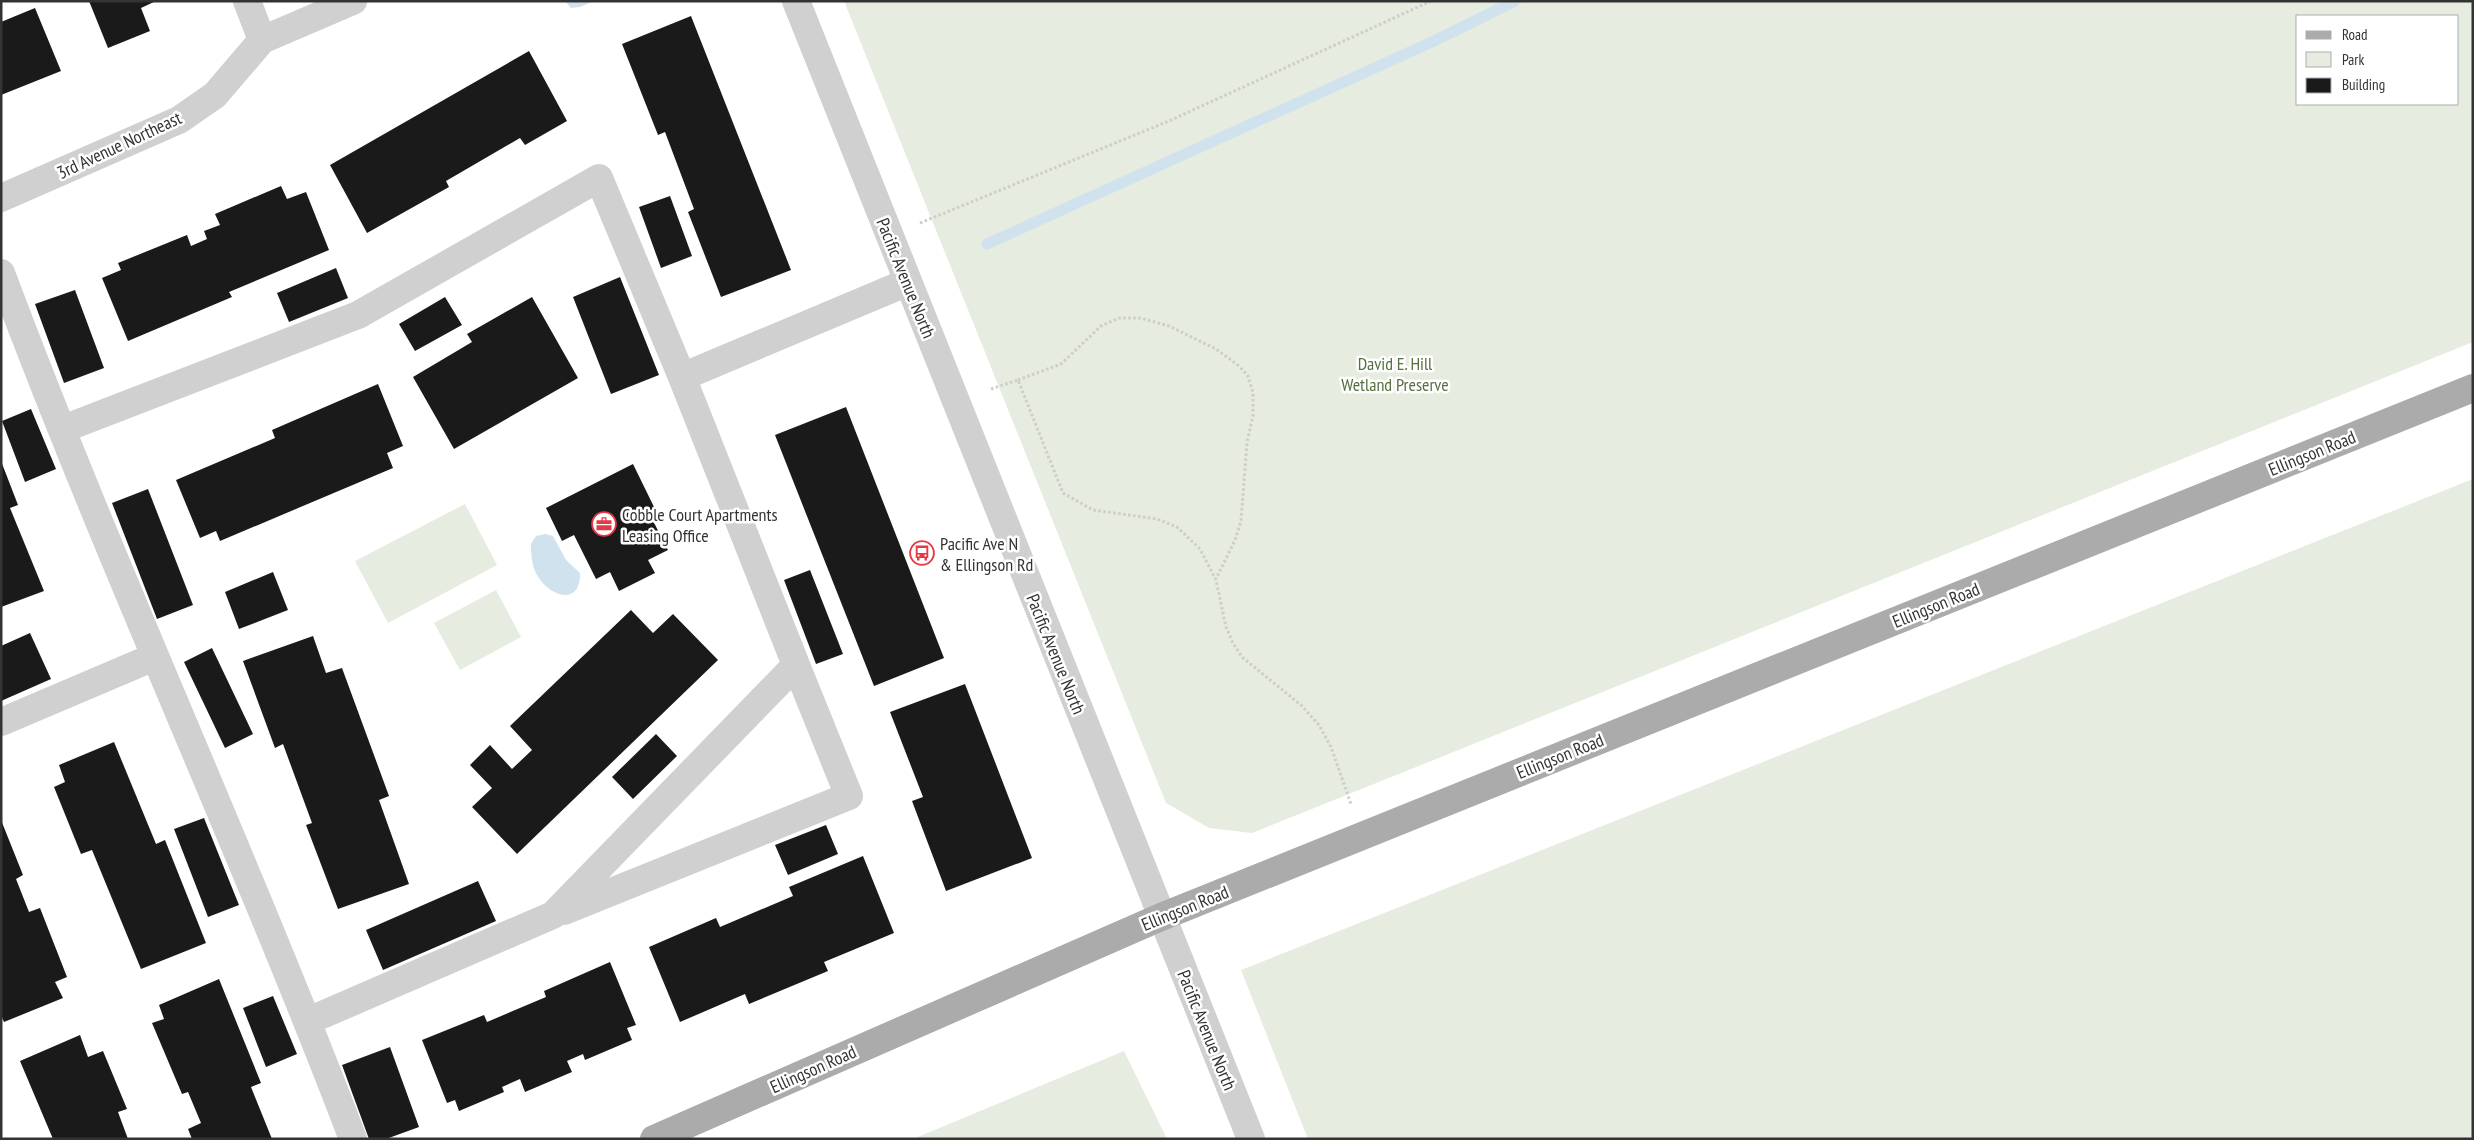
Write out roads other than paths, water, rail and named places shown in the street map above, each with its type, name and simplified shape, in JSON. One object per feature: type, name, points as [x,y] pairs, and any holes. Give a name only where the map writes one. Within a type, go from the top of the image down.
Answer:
[{"type":"main road","name":"Ellingson Road","points":[[654,1139],[1161,917],[2473,388]]},
{"type":"street","points":[[246,1],[262,40]]},
{"type":"street","name":"3rd Avenue Northeast","points":[[1,198],[179,120],[215,95],[262,40],[353,1]]},
{"type":"street","name":"Pacific Avenue North","points":[[796,1],[1251,1139]]},
{"type":"street","points":[[62,429],[358,315],[599,178],[682,376],[849,796],[553,915],[308,1021]]},
{"type":"street","points":[[1,273],[154,658],[308,1021],[353,1139]]},
{"type":"street","points":[[682,376],[908,282]]},
{"type":"street","points":[[1,722],[154,658]]},
{"type":"street","points":[[553,915],[796,665]]},
{"type":"water","points":[[594,1],[580,7],[571,8],[566,2]]},
{"type":"water","points":[[545,534],[553,536],[566,560],[580,573],[576,590],[571,594],[558,594],[551,590],[539,578],[533,566],[531,544],[536,536]]},
{"type":"waterway","points":[[987,244],[1434,41],[1515,1]]},
{"type":"place","name":"Cobble Court Apartments Leasing Office","points":[[604,524]]},
{"type":"place","name":"Pacific Ave N & Ellingson Rd","points":[[922,553]]},
{"type":"park label","name":"David E. Hill Wetland Preserve","points":[[1395,373]]}]
